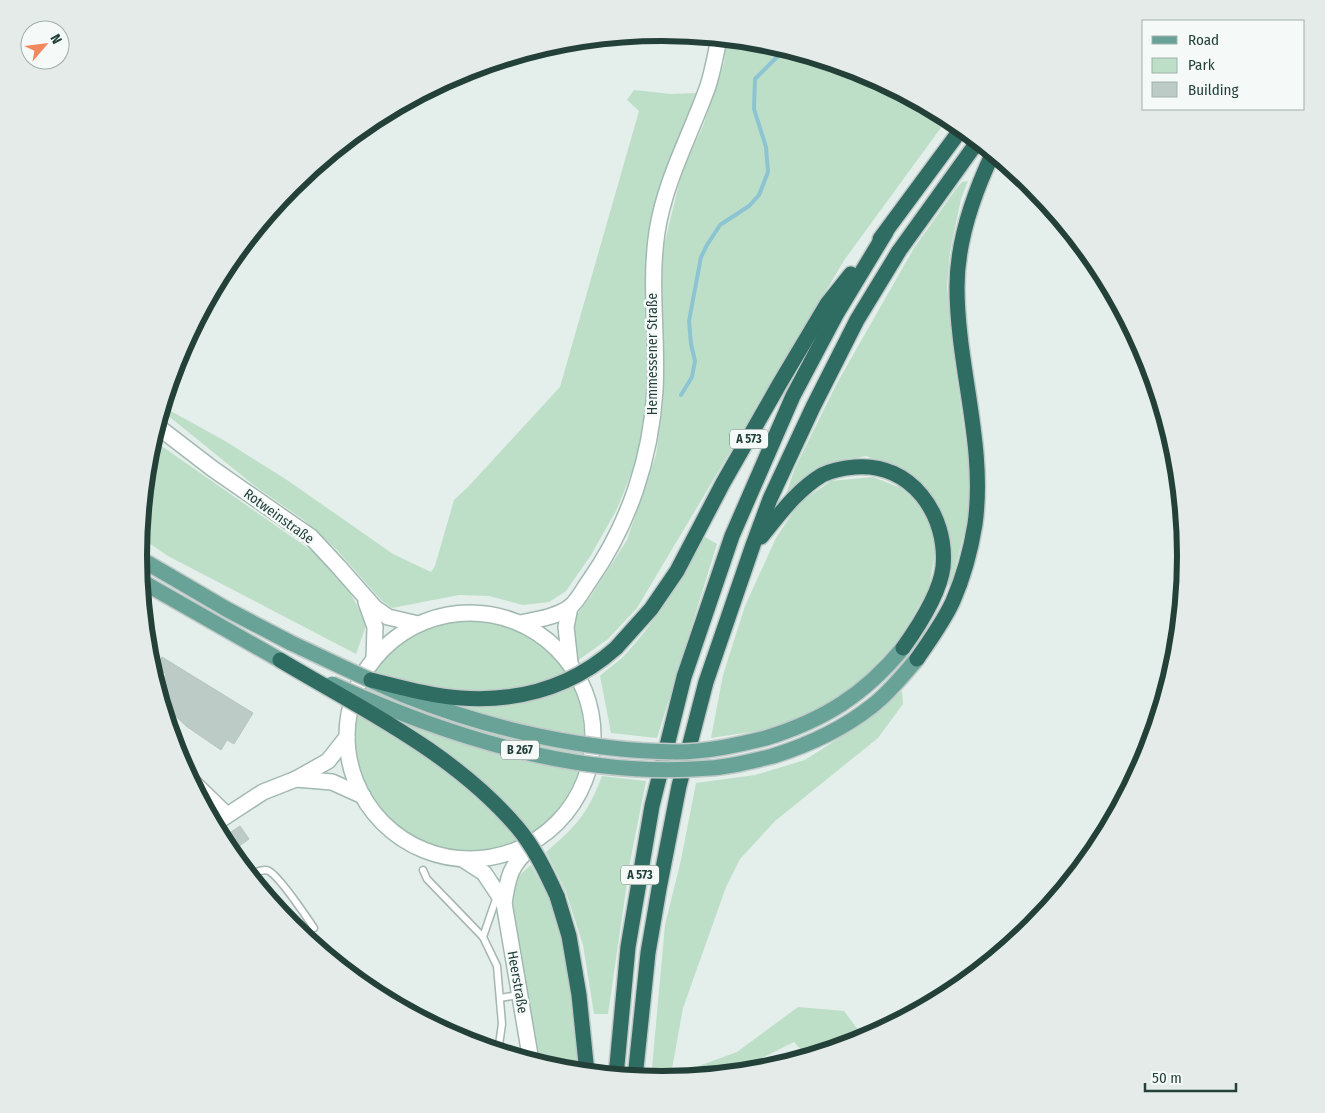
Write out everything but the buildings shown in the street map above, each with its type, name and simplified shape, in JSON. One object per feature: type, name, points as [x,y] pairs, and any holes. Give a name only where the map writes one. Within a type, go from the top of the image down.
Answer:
[{"type":"highway","name":"A 573","points":[[371,680],[461,698],[492,699],[518,696],[543,691],[564,682],[589,669],[616,648],[650,609],[677,571],[728,475],[827,304],[886,232],[957,134]]},
{"type":"highway","name":"A 573","points":[[637,1071],[648,953],[679,786],[706,682],[753,545],[770,499],[812,407],[857,320],[899,251],[974,147]]},
{"type":"highway","points":[[917,659],[953,601],[970,548],[975,524],[977,500],[976,453],[957,288],[959,260],[966,221],[979,182],[990,159]]},
{"type":"highway","name":"A 573","points":[[617,1070],[628,947],[652,806],[684,677],[732,536],[793,396],[837,313],[886,232]]},
{"type":"highway","name":"A 573","points":[[753,545],[795,497],[807,485],[824,474],[861,467],[878,469],[909,482],[922,494],[940,529],[943,568],[921,623],[903,648]]},
{"type":"highway","points":[[280,660],[388,724],[444,760],[486,795],[517,827],[543,866],[557,896],[570,944],[579,996],[586,1066]]},
{"type":"main road","name":"Hemmessener Straße","points":[[520,623],[546,618],[570,607],[600,565],[616,538],[635,491],[646,454],[652,423],[655,390],[653,279],[657,230],[666,192],[708,86],[718,45]]},
{"type":"main road","name":"Rotweinstraße","points":[[163,431],[213,469],[311,537],[375,608],[388,617],[418,624]]},
{"type":"main road","name":"B 267","points":[[147,563],[228,610],[291,643],[371,680],[437,707],[506,728],[612,747],[678,752],[730,746],[766,738],[806,724],[842,705],[875,679],[903,648]]},
{"type":"main road","name":"B 267","points":[[148,585],[280,660],[362,697],[429,724],[535,754],[607,766],[676,770],[711,768],[743,764],[797,748],[833,732],[872,706],[901,678],[917,659]]},
{"type":"main road","points":[[363,596],[375,627],[374,659]]},
{"type":"main road","points":[[570,607],[566,628],[570,664]]},
{"type":"main road","points":[[458,613],[500,616],[520,623],[548,640],[570,664],[584,688],[592,715],[594,743],[589,770],[579,796],[563,819],[542,838],[518,851],[491,858],[464,860],[439,856],[409,843],[395,834],[377,817],[363,796],[351,768],[347,738],[349,716],[354,696],[362,677],[374,659],[394,639],[418,624],[458,613]]},
{"type":"main road","points":[[220,820],[263,792],[296,779],[328,761],[347,738]]},
{"type":"main road","points":[[296,779],[332,782],[363,796]]},
{"type":"main road","name":"Heerstraße","points":[[501,898],[508,877],[519,858],[542,838]]},
{"type":"main road","name":"Heerstraße","points":[[464,860],[484,872],[501,898],[520,994],[529,1054]]},
{"type":"street","points":[[204,791],[228,814]]},
{"type":"lane","points":[[256,873],[268,870],[278,879],[314,928]]},
{"type":"lane","points":[[423,870],[428,879],[483,937],[497,966],[502,1024],[499,1045]]},
{"type":"lane","points":[[483,937],[501,898]]},
{"type":"lane","points":[[500,998],[520,994]]},
{"type":"green space","points":[[726,46],[763,51],[796,59],[860,80],[920,110],[943,124],[845,259],[637,608],[608,639],[577,661],[571,635],[575,617],[591,596],[627,540],[656,455],[663,405],[662,253],[683,168],[703,126],[724,63]]},
{"type":"green space","points":[[634,90],[671,94],[698,93],[647,259],[647,388],[641,449],[617,509],[591,555],[566,591],[549,602],[523,605],[489,596],[459,595],[392,608],[381,600],[337,550],[304,520],[256,487],[167,415],[169,410],[225,441],[287,480],[393,554],[431,572],[435,566],[454,500],[560,387],[639,111],[627,100]]},
{"type":"green space","points":[[968,181],[961,199],[950,252],[947,285],[952,343],[970,473],[968,518],[951,585],[945,584],[951,558],[942,513],[924,485],[908,473],[866,456],[844,460],[812,473],[786,494],[795,468],[836,385],[914,248],[956,189],[962,182]]},
{"type":"green space","points":[[160,445],[312,551],[345,584],[367,623],[356,654],[168,556],[147,542],[152,489]]},
{"type":"green space","points":[[873,477],[901,488],[924,509],[937,542],[929,588],[902,636],[850,692],[777,728],[711,738],[723,675],[745,606],[776,538],[799,503],[831,481]]},
{"type":"green space","points":[[705,537],[717,544],[657,738],[611,733],[600,676],[636,643],[668,599]]},
{"type":"green space","points":[[458,621],[480,621],[513,629],[533,640],[551,654],[565,672],[576,692],[584,725],[582,758],[576,780],[565,800],[551,818],[533,832],[513,843],[480,851],[458,851],[425,843],[405,832],[387,818],[373,800],[362,780],[354,747],[354,725],[362,692],[373,672],[387,654],[405,640],[425,629]]},
{"type":"green space","points":[[902,691],[903,704],[878,738],[775,821],[740,859],[726,887],[683,1008],[671,1072],[652,1072],[665,925],[681,860],[696,783],[755,775],[805,760],[867,720]]},
{"type":"green space","points":[[602,776],[646,781],[630,862],[608,1014],[594,1014],[583,945],[566,892],[546,852],[580,819],[592,800]]},
{"type":"green space","points":[[531,865],[552,902],[564,948],[575,1007],[578,1064],[539,1057],[510,901],[513,881]]},
{"type":"green space","points":[[798,1007],[844,1011],[860,1033],[803,1052],[794,1042],[746,1065],[685,1071],[737,1052]]},
{"type":"waterway","points":[[681,395],[692,377],[695,361],[689,321],[701,257],[720,225],[749,206],[759,195],[768,172],[766,147],[754,109],[755,79],[779,55]]}]
